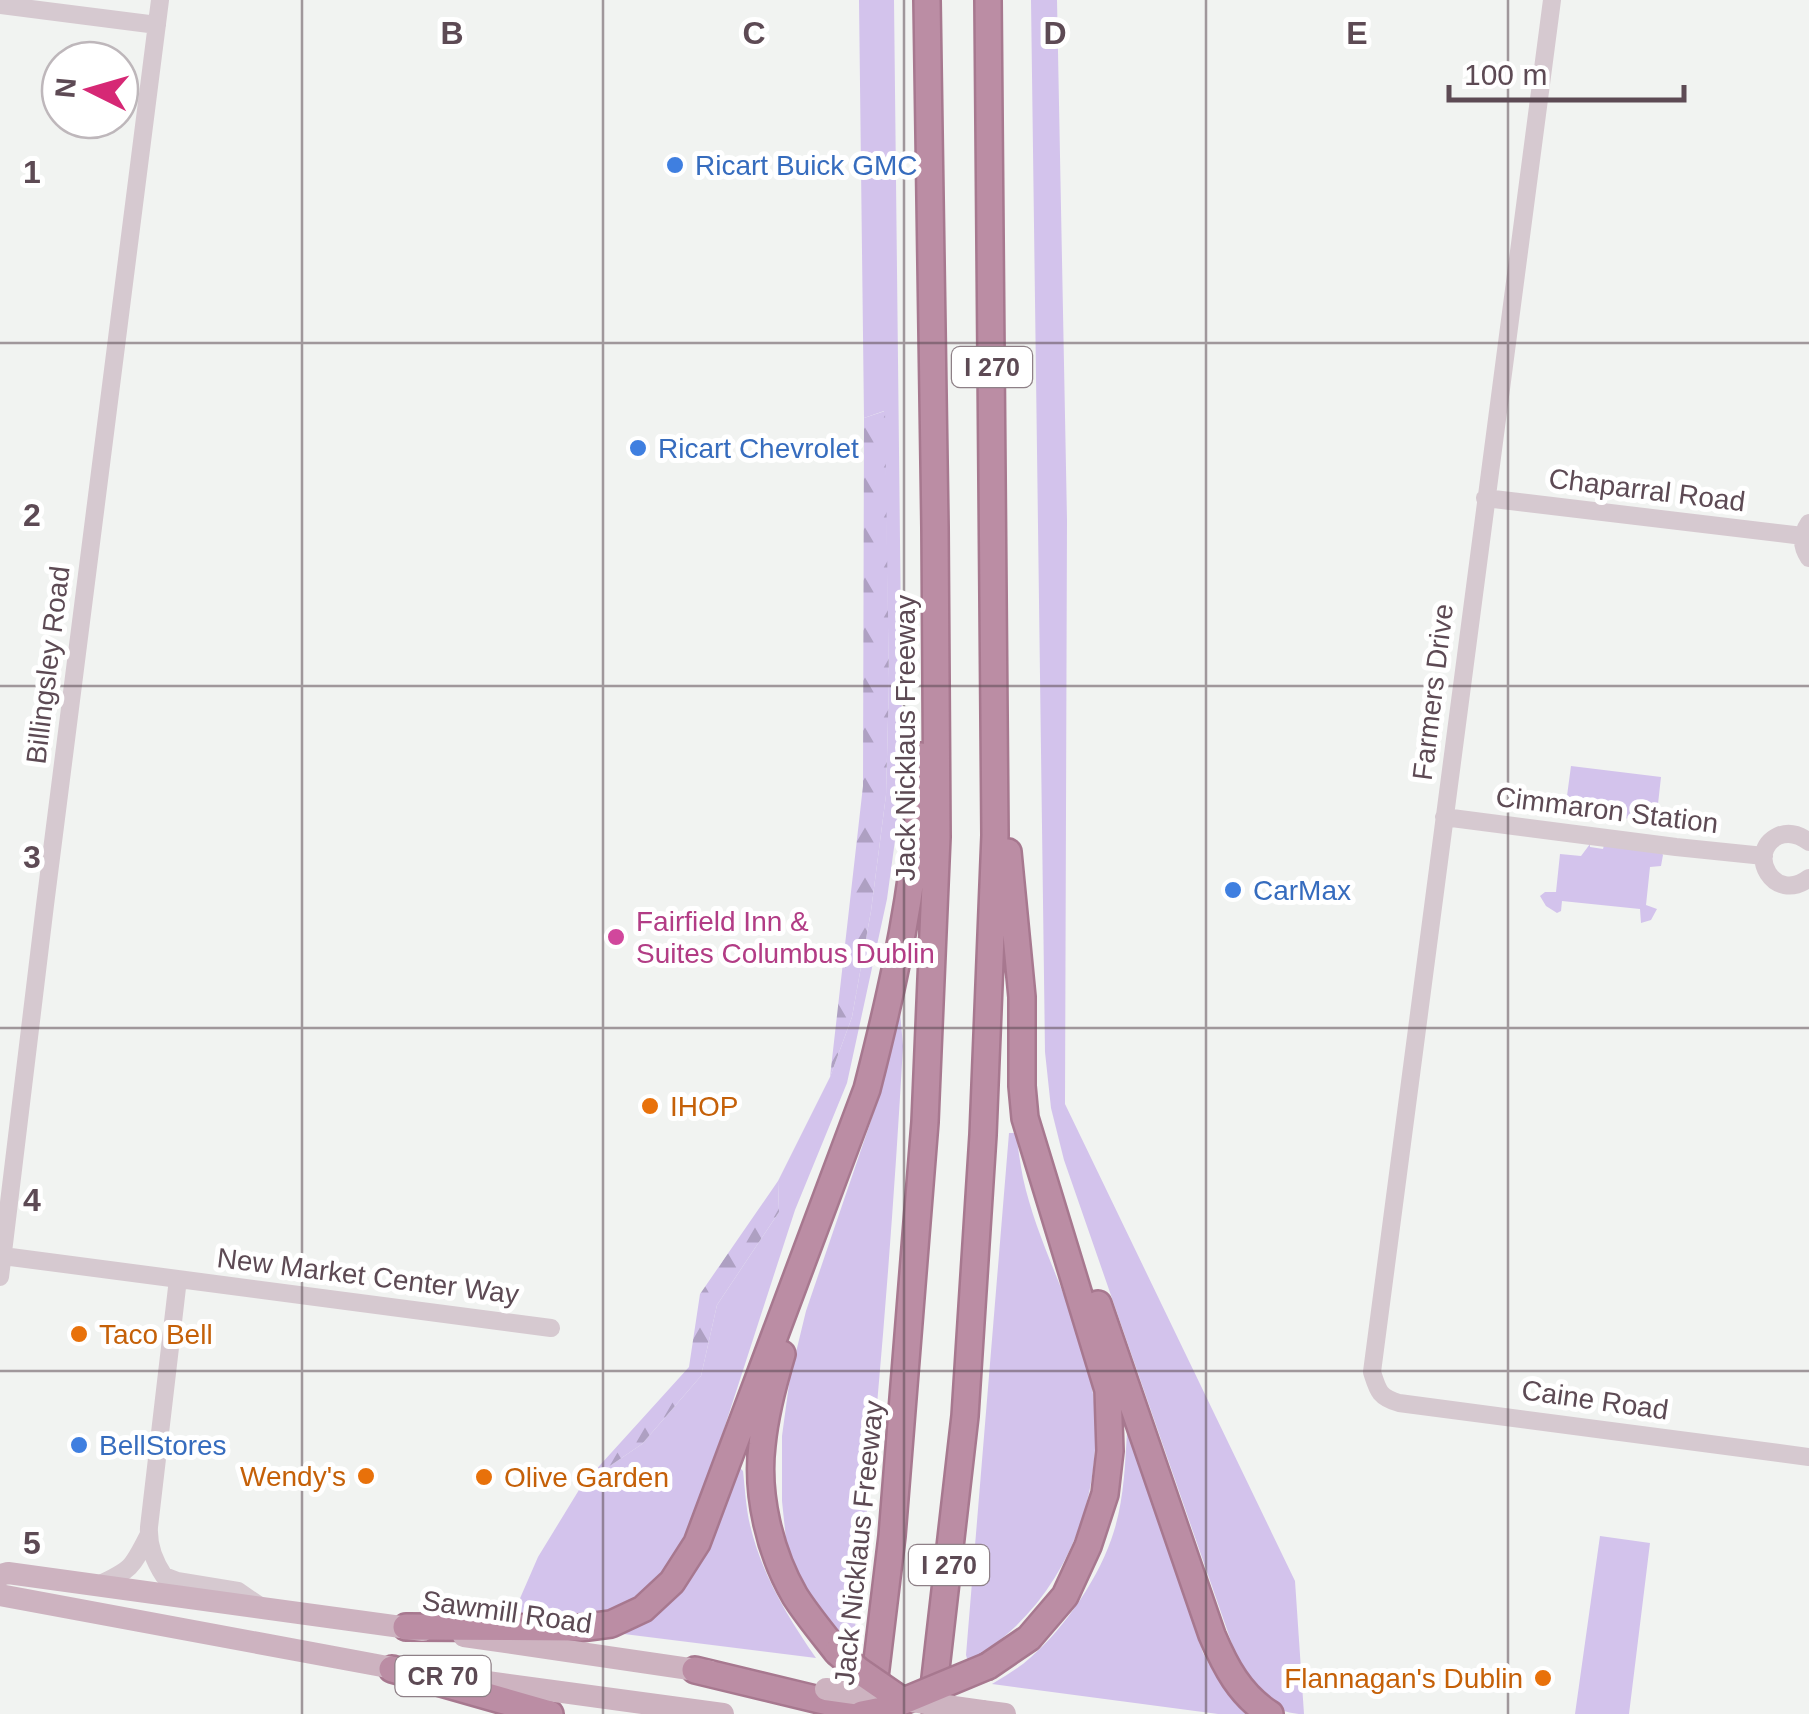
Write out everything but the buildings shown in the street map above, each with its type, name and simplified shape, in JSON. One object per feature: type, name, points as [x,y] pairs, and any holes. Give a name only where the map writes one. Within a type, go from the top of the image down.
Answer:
[{"type":"highway","name":"Jack Nicklaus Freeway","points":[[871,1714],[892,1536],[925,1122],[936,837],[928,0]]},
{"type":"highway","name":"I 270","points":[[931,1714],[967,1378],[995,835],[988,0]]},
{"type":"highway","points":[[406,1627],[580,1628],[611,1624],[643,1609],[672,1582],[697,1543],[867,1088],[885,1019],[916,842],[935,526]]},
{"type":"highway","points":[[695,1670],[826,1695],[861,1714],[913,1707],[988,1666],[1029,1638],[1065,1596],[1088,1546],[1105,1494],[1110,1450],[1108,1390],[1026,1118],[1022,996],[995,734]]},
{"type":"highway","points":[[1050,1196],[1083,1260],[1226,1667],[1246,1694],[1270,1714]]},
{"type":"highway","points":[[818,1224],[768,1403],[761,1449],[763,1499],[774,1549],[795,1595],[837,1652],[913,1707]]},
{"type":"highway","points":[[392,1669],[550,1714]]},
{"type":"main road","name":"Sawmill Road","points":[[0,1575],[406,1627],[695,1670]]},
{"type":"main road","name":"CR 70","points":[[0,1595],[392,1669],[723,1714]]},
{"type":"main road","points":[[826,1695],[994,1713]]},
{"type":"street","name":"Billingsley Road","points":[[0,1277],[160,0]]},
{"type":"street","name":"Farmers Drive","points":[[1377,1390],[1372,1372],[1375,1345],[1552,0]]},
{"type":"street","points":[[0,6],[156,25]]},
{"type":"street","name":"Chaparral Road","points":[[1485,498],[1806,530],[1804,550],[1809,558]]},
{"type":"street","name":"Cimmaron Station","points":[[1444,818],[1764,856]]},
{"type":"street","points":[[1809,842],[1801,836],[1785,834],[1771,842],[1764,856],[1765,869],[1779,884],[1792,886],[1809,878]]},
{"type":"street","name":"New Market Center Way","points":[[2,1256],[551,1328]]},
{"type":"street","name":"New Market Center Way","points":[[96,1586],[134,1565],[148,1536],[178,1279]]},
{"type":"street","name":"Caine Road","points":[[1377,1390],[1387,1400],[1399,1404],[1809,1457]]},
{"type":"street","points":[[148,1536],[164,1576],[238,1591],[265,1609]]},
{"type":"green space","points":[[859,0],[894,0],[902,721],[896,833],[887,899],[847,1083],[795,1210],[685,1536],[659,1577],[630,1604],[594,1619],[511,1619],[538,1557],[582,1485],[642,1444],[701,1376],[717,1305],[779,1212],[778,1181],[830,1077],[852,1017],[886,795],[889,681],[884,411],[864,418]]},
{"type":"green space","points":[[1031,0],[1057,0],[1067,520],[1065,1104],[1295,1581],[1304,1714],[1274,1706],[1240,1667],[1064,1160],[1051,1108],[1045,1052]]},
{"type":"green space","points":[[885,411],[889,681],[886,795],[852,1017],[830,1077],[863,786],[864,418]]},
{"type":"green space","points":[[1571,766],[1661,777],[1656,822],[1565,811]]},
{"type":"green space","points":[[1590,844],[1603,849],[1604,845],[1661,852],[1661,866],[1650,867],[1646,905],[1657,909],[1651,920],[1641,923],[1640,909],[1562,901],[1557,913],[1546,906],[1540,896],[1556,892],[1560,854],[1581,856]]},
{"type":"green space","points":[[900,1012],[903,1046],[883,1337],[855,1628],[849,1645],[807,1595],[787,1549],[782,1436],[790,1377],[806,1311],[877,1103]]},
{"type":"green space","points":[[1009,1133],[1016,1133],[1029,1200],[1084,1351],[1092,1387],[1094,1461],[1088,1498],[1061,1567],[1016,1626],[968,1662],[966,1655]]},
{"type":"green space","points":[[778,1181],[779,1212],[717,1305],[701,1376],[642,1444],[582,1485],[689,1367],[700,1294]]},
{"type":"green space","points":[[1127,1432],[1132,1432],[1155,1498],[1203,1653],[1213,1671],[1256,1714],[1218,1714],[992,1684],[1026,1662],[1056,1632],[1100,1565],[1120,1507]]},
{"type":"green space","points":[[737,1465],[743,1471],[749,1519],[761,1561],[816,1658],[616,1633],[663,1607],[687,1584],[712,1534]]},
{"type":"green space","points":[[1600,1536],[1650,1543],[1629,1714],[1575,1714]]},
{"type":"place","name":"Ricart Buick GMC","points":[[675,165]]},
{"type":"place","name":"Ricart Chevrolet","points":[[638,448]]},
{"type":"place","name":"CarMax","points":[[1233,890]]},
{"type":"place","name":"Fairfield Inn & Suites Columbus Dublin","points":[[616,937]]},
{"type":"place","name":"IHOP","points":[[650,1106]]},
{"type":"place","name":"Taco Bell","points":[[79,1334]]},
{"type":"place","name":"BellStores","points":[[79,1445]]},
{"type":"place","name":"Wendy's","points":[[366,1476]]},
{"type":"place","name":"Olive Garden","points":[[484,1477]]},
{"type":"place","name":"Flannagan's Dublin","points":[[1543,1678]]}]
